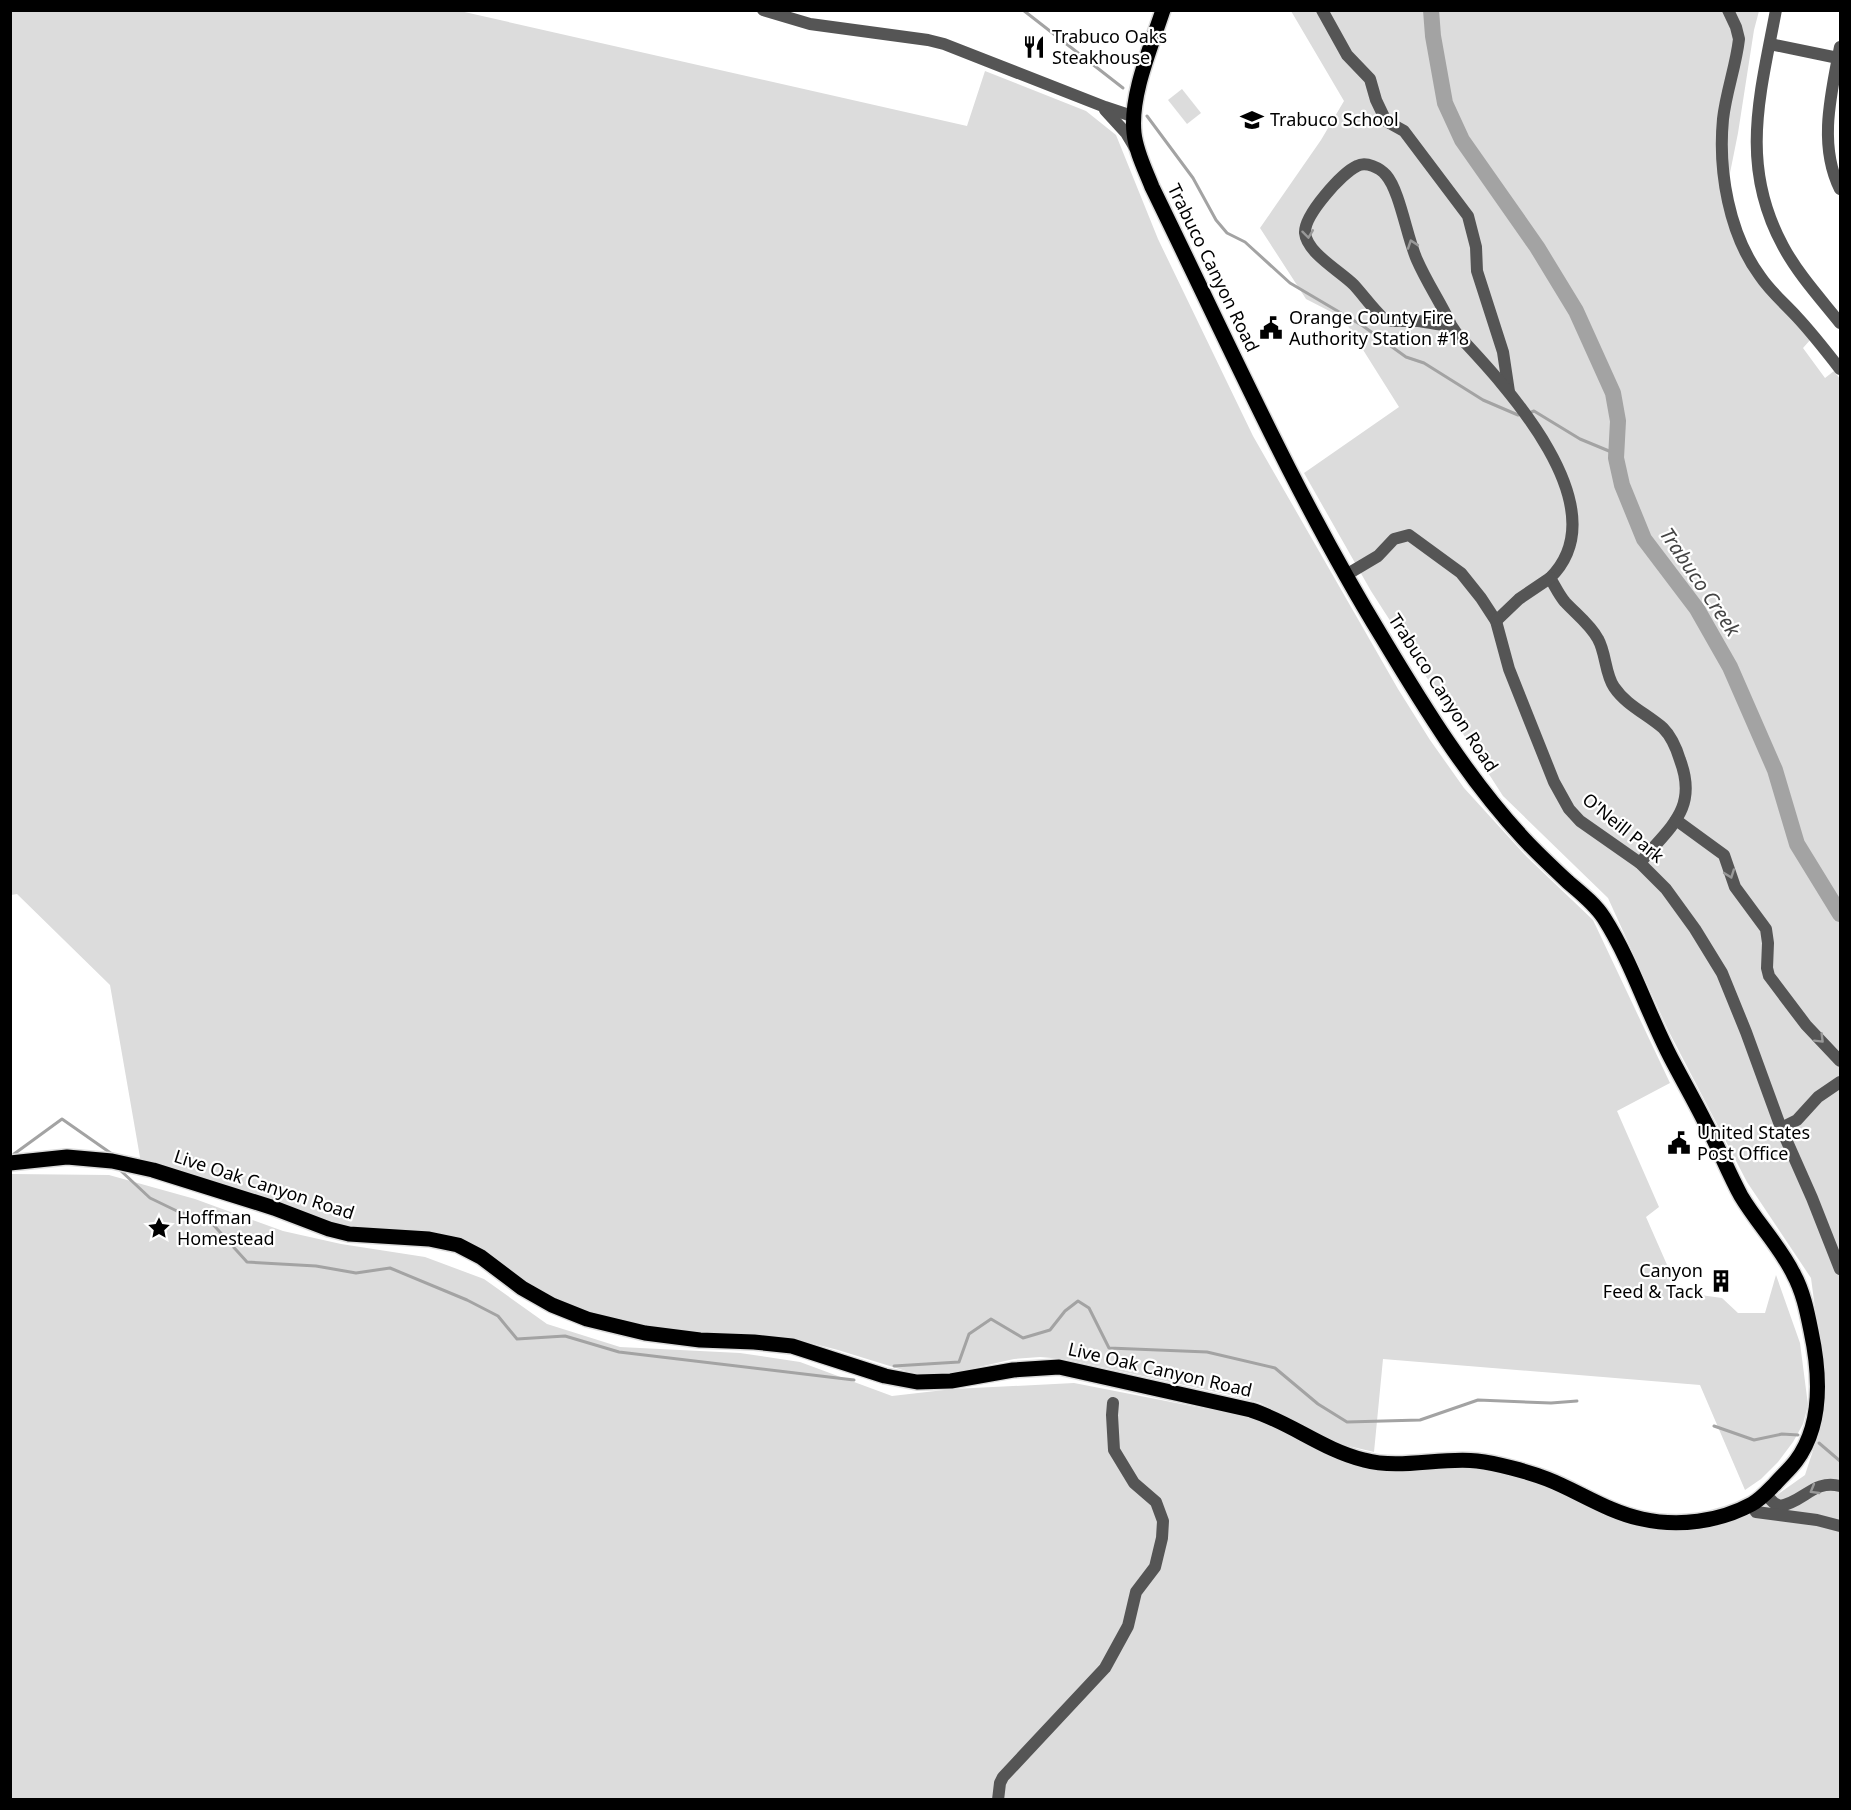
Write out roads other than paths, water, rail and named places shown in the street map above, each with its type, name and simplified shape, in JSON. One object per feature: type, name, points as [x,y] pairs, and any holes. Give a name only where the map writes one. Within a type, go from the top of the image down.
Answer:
[{"type":"main road","name":"Trabuco Canyon Road","points":[[1163,10],[1142,78],[1135,117],[1134,132],[1138,152],[1157,197],[1276,441],[1346,575],[1451,746],[1523,838],[1593,903],[1604,917],[1622,951],[1670,1058],[1706,1123],[1739,1192],[1796,1278],[1805,1303],[1812,1337],[1816,1367],[1816,1408],[1808,1441],[1802,1453],[1769,1490]]},
{"type":"main road","name":"Live Oak Canyon Road","points":[[10,1163],[67,1157],[112,1161],[153,1170],[349,1234],[429,1239],[458,1245],[481,1257],[522,1288],[552,1305],[587,1319],[645,1333],[699,1340],[792,1346],[885,1376],[917,1382],[951,1381],[1014,1370],[1059,1367],[1251,1410],[1266,1415],[1328,1447],[1364,1460],[1386,1463],[1477,1461],[1542,1477],[1640,1519],[1682,1523],[1698,1522],[1751,1504],[1769,1490]]},
{"type":"street","points":[[1728,10],[1739,39],[1724,119],[1723,142],[1726,179],[1734,224],[1745,252],[1761,278],[1804,324],[1840,369]]},
{"type":"street","points":[[1776,10],[1755,135],[1760,185],[1770,220],[1783,248],[1797,270],[1840,323]]},
{"type":"street","points":[[767,11],[810,24],[944,44],[1135,117]]},
{"type":"street","points":[[1325,11],[1347,55],[1370,79],[1376,100],[1386,121],[1404,131],[1468,216],[1476,247],[1478,271],[1503,351],[1510,393]]},
{"type":"street","points":[[1770,44],[1839,53],[1827,135],[1829,161],[1840,189]]},
{"type":"street","points":[[1100,105],[1126,133],[1138,152]]},
{"type":"street","points":[[1451,325],[1415,320],[1392,322],[1384,319],[1351,283],[1322,259],[1309,243],[1305,233],[1311,214],[1333,188],[1358,166],[1364,164],[1380,169],[1392,184],[1417,259],[1451,325],[1522,408],[1560,472],[1570,500],[1569,552],[1560,568],[1550,578],[1519,599],[1496,621]]},
{"type":"street","name":"O'Neill Park","points":[[1346,575],[1378,556],[1394,539],[1409,535],[1461,573],[1481,598],[1496,621],[1509,669],[1554,782],[1569,810],[1580,821],[1640,863],[1666,889],[1695,929],[1722,974],[1781,1128],[1840,1269]]},
{"type":"street","points":[[1550,578],[1563,600],[1590,627],[1599,641],[1613,686],[1628,702],[1664,730],[1672,741],[1686,775],[1686,801],[1660,842],[1640,863]]},
{"type":"street","points":[[1676,820],[1724,855],[1735,887],[1766,928],[1769,976],[1806,1025],[1840,1061]]},
{"type":"street","points":[[1781,1128],[1797,1120],[1818,1097],[1840,1082]]},
{"type":"street","points":[[998,1800],[1003,1777],[1105,1668],[1128,1626],[1136,1592],[1155,1567],[1162,1538],[1163,1521],[1156,1502],[1134,1484],[1114,1450],[1113,1404]]},
{"type":"street","points":[[1769,1490],[1774,1503],[1780,1506],[1789,1504],[1825,1484],[1840,1486]]},
{"type":"street","points":[[1751,1504],[1756,1512],[1817,1520],[1840,1526]]},
{"type":"street","points":[[1789,1504],[1789,1517]]},
{"type":"waterway","points":[[1023,10],[1123,88]]},
{"type":"waterway","name":"Trabuco Creek","points":[[1431,10],[1433,36],[1445,103],[1462,140],[1537,247],[1576,311],[1613,393],[1618,421],[1616,458],[1622,485],[1644,539],[1697,609],[1730,667],[1775,770],[1797,844],[1840,914]]},
{"type":"waterway","points":[[1147,116],[1193,178],[1216,220],[1227,233],[1245,242],[1290,283],[1363,326],[1406,357],[1424,363],[1483,400],[1518,415],[1523,414]]},
{"type":"waterway","points":[[1529,413],[1534,411],[1580,439],[1609,451],[1616,458]]},
{"type":"waterway","points":[[14,1154],[62,1119],[112,1154]]},
{"type":"waterway","points":[[120,1170],[150,1198],[179,1212],[209,1220],[247,1262],[316,1266],[356,1273],[390,1268],[467,1300],[498,1316],[517,1339],[565,1336],[619,1352],[854,1380]]},
{"type":"waterway","points":[[894,1366],[959,1362],[969,1334],[991,1319],[1023,1338],[1050,1330],[1065,1311],[1078,1301],[1089,1308],[1109,1348],[1207,1352],[1275,1368],[1318,1404],[1347,1422],[1420,1420],[1478,1400],[1551,1403],[1577,1401]]},
{"type":"waterway","points":[[1714,1426],[1754,1440],[1782,1434],[1798,1435]]},
{"type":"waterway","points":[[1819,1443],[1840,1461]]},
{"type":"place","name":"Trabuco Oaks Steakhouse","points":[[1034,47]]},
{"type":"place","name":"Trabuco School","points":[[1252,120]]},
{"type":"place","name":"Orange County Fire Authority Station #18","points":[[1271,328]]},
{"type":"place","name":"United States Post Office","points":[[1679,1143]]},
{"type":"place","name":"Hoffman Homestead","points":[[159,1228]]},
{"type":"place","name":"Canyon Feed & Tack","points":[[1721,1281]]}]
